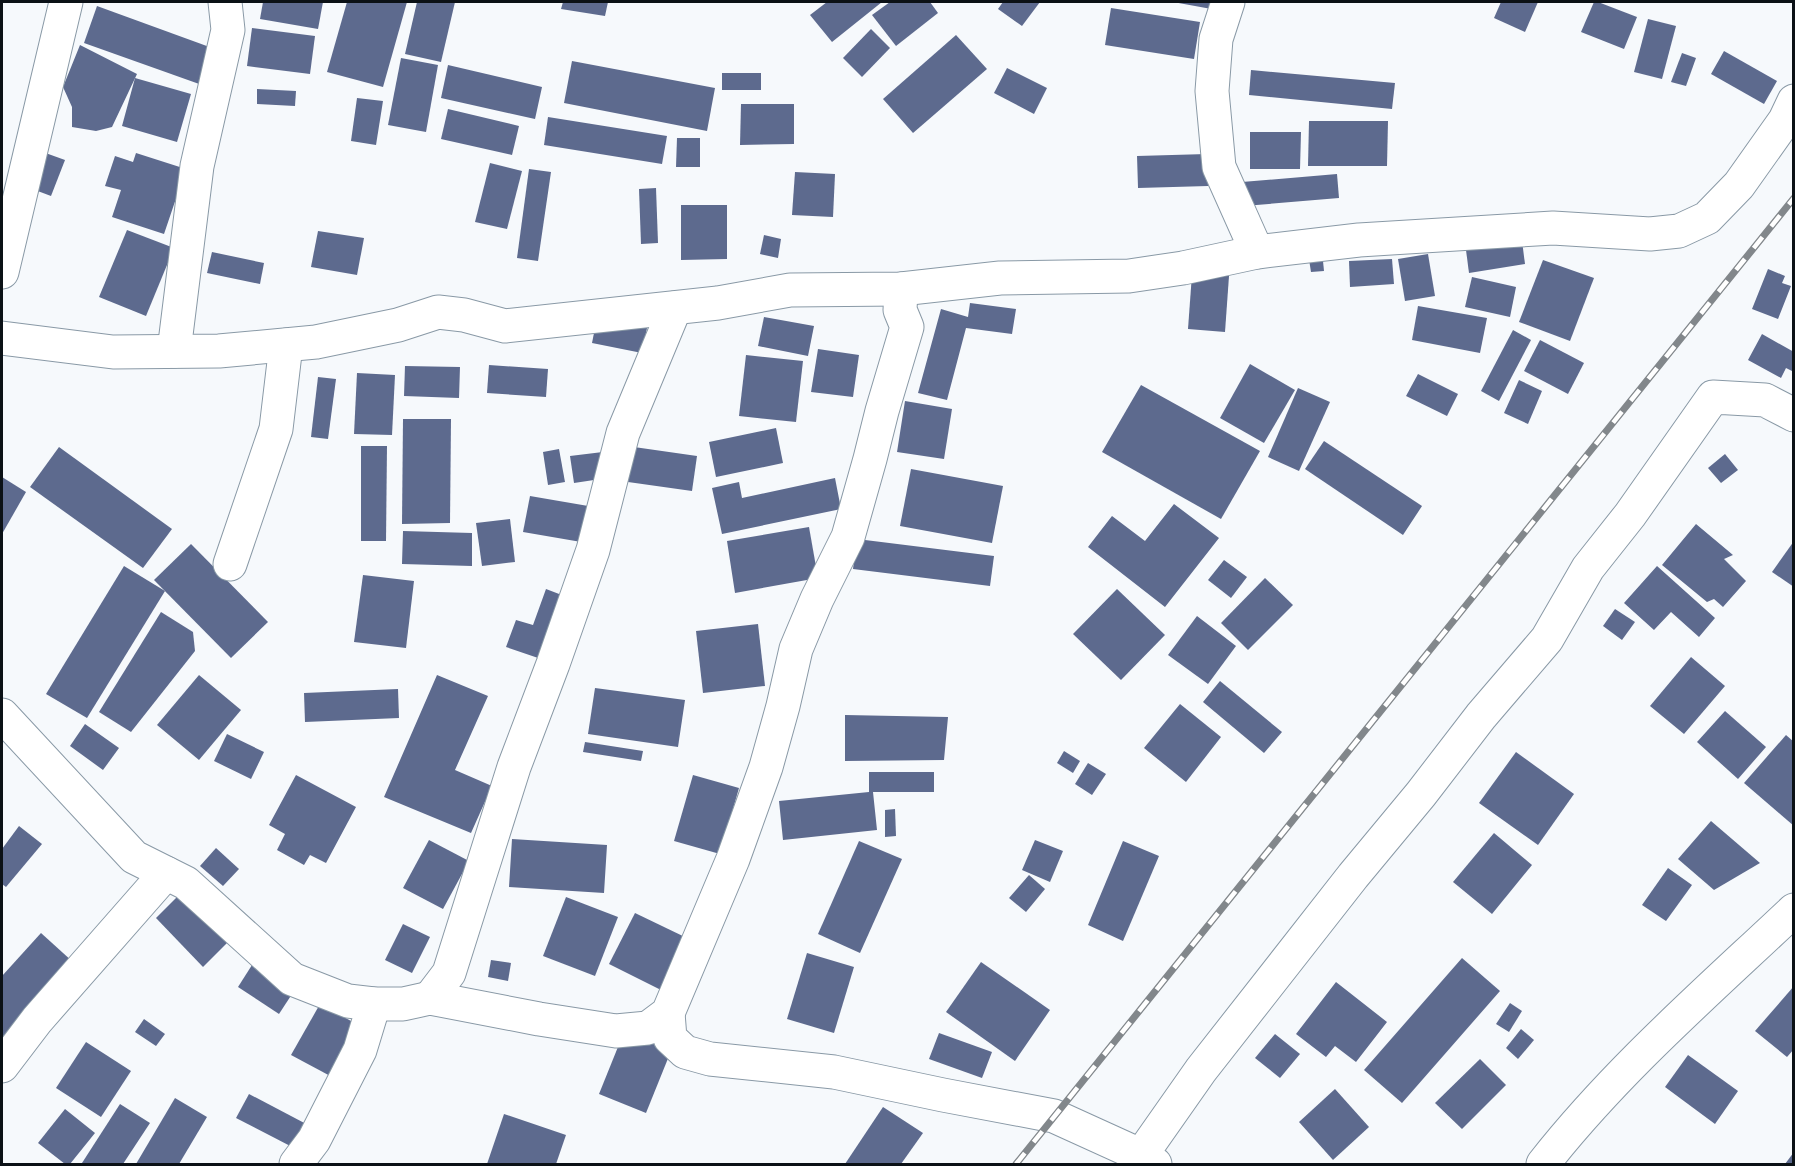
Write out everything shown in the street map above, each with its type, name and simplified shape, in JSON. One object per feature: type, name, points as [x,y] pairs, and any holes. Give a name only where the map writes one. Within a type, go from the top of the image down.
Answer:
[{"type":"street","points":[[2,272],[66,2]]},
{"type":"street","points":[[174,351],[197,166],[228,30],[225,2]]},
{"type":"street","points":[[1228,2],[1216,39],[1212,91],[1219,167],[1257,252]]},
{"type":"street","points":[[2,338],[113,352],[219,351],[316,342],[398,325],[438,312],[464,315],[505,326],[718,303],[790,290],[901,289],[1000,278],[1130,276],[1183,268],[1257,252],[1359,240],[1553,228],[1650,234],[1679,231],[1707,218],[1739,185],[1785,120],[1794,101]]},
{"type":"street","points":[[901,289],[900,310],[907,327],[848,537],[796,649],[766,767],[733,859],[668,1013],[670,1038],[685,1052],[710,1059],[834,1072],[1054,1116],[1144,1162],[1201,1070],[1481,716],[1547,639],[1588,568],[1630,515],[1713,397],[1765,400],[1794,415]]},
{"type":"street","points":[[430,998],[449,973],[514,767],[593,550],[623,433],[675,308]]},
{"type":"street","points":[[230,564],[276,429],[286,345]]},
{"type":"street","points":[[2,715],[134,857],[186,883],[292,979],[348,1001],[403,1004],[430,998],[616,1031],[648,1028],[668,1013]]},
{"type":"street","points":[[2,1066],[37,1020],[166,873]]},
{"type":"street","points":[[1543,1164],[1574,1124],[1657,1039],[1794,910]]},
{"type":"street","points":[[296,1164],[314,1140],[360,1050],[375,1004]]},
{"type":"building","points":[[263,2],[323,2],[318,29],[260,19]]},
{"type":"building","points":[[347,2],[407,2],[383,87],[327,72]]},
{"type":"building","points":[[417,2],[455,2],[441,62],[405,54]]},
{"type":"building","points":[[563,2],[608,2],[605,16],[561,9]]},
{"type":"building","points":[[827,2],[882,2],[832,42],[810,15]]},
{"type":"building","points":[[890,2],[930,2],[938,13],[896,46],[872,15]]},
{"type":"building","points":[[1003,2],[1040,2],[1022,26],[998,9]]},
{"type":"building","points":[[1173,2],[1230,2],[1228,12]]},
{"type":"building","points":[[1501,2],[1538,2],[1525,32],[1494,18]]},
{"type":"building","points":[[1594,2],[1637,17],[1624,49],[1581,32]]},
{"type":"building","points":[[97,6],[215,49],[202,85],[84,43]]},
{"type":"building","points":[[1111,8],[1200,22],[1194,59],[1105,45]]},
{"type":"building","points":[[1648,19],[1676,26],[1662,79],[1634,72]]},
{"type":"building","points":[[252,28],[315,36],[310,74],[247,66]]},
{"type":"building","points":[[871,29],[890,48],[862,77],[843,58]]},
{"type":"building","points":[[956,35],[987,69],[913,133],[883,99]]},
{"type":"building","points":[[80,45],[137,74],[112,127],[96,131],[72,127],[72,107],[63,87]]},
{"type":"building","points":[[1724,51],[1777,81],[1764,104],[1711,74]]},
{"type":"building","points":[[1682,53],[1696,58],[1686,86],[1671,82]]},
{"type":"building","points":[[401,58],[438,65],[426,132],[388,125]]},
{"type":"building","points":[[572,61],[715,88],[707,131],[564,103]]},
{"type":"building","points":[[448,65],[542,87],[535,119],[441,98]]},
{"type":"building","points":[[1007,68],[1047,88],[1034,114],[994,93]]},
{"type":"building","points":[[1251,70],[1395,83],[1392,109],[1249,95]]},
{"type":"building","points":[[722,73],[761,73],[761,90],[722,90]]},
{"type":"building","points":[[135,78],[191,94],[177,142],[122,126]]},
{"type":"building","points":[[257,89],[296,91],[295,106],[257,104]]},
{"type":"building","points":[[357,98],[383,101],[376,145],[351,141]]},
{"type":"building","points":[[741,104],[794,104],[794,144],[740,145]]},
{"type":"building","points":[[448,109],[519,126],[512,155],[441,139]]},
{"type":"building","points":[[548,117],[667,136],[662,164],[544,145]]},
{"type":"building","points":[[1309,121],[1388,121],[1387,166],[1308,166]]},
{"type":"building","points":[[1250,132],[1301,132],[1300,169],[1250,169]]},
{"type":"building","points":[[677,138],[700,138],[700,167],[676,167]]},
{"type":"building","points":[[40,151],[65,160],[51,196],[27,187]]},
{"type":"building","points":[[136,153],[186,169],[164,234],[112,217],[121,190],[105,186],[115,156],[133,162]]},
{"type":"building","points":[[1207,154],[1208,186],[1138,188],[1137,156]]},
{"type":"building","points":[[490,163],[522,171],[507,229],[475,222]]},
{"type":"building","points":[[529,169],[551,172],[538,261],[517,258]]},
{"type":"building","points":[[795,172],[835,174],[833,217],[792,215]]},
{"type":"building","points":[[1337,174],[1339,198],[1244,206],[1242,182]]},
{"type":"building","points":[[656,188],[658,243],[641,244],[639,189]]},
{"type":"building","points":[[681,205],[727,205],[727,259],[681,260]]},
{"type":"building","points":[[127,230],[174,248],[146,316],[99,297]]},
{"type":"building","points":[[318,231],[364,238],[357,275],[311,267]]},
{"type":"building","points":[[764,235],[781,239],[778,258],[760,254]]},
{"type":"building","points":[[1522,241],[1525,264],[1469,273],[1466,250]]},
{"type":"building","points":[[1322,251],[1324,271],[1311,272],[1308,253]]},
{"type":"building","points":[[212,252],[264,263],[260,284],[207,273]]},
{"type":"building","points":[[1428,254],[1435,296],[1405,301],[1398,259]]},
{"type":"building","points":[[1392,259],[1394,284],[1350,287],[1349,261]]},
{"type":"building","points":[[1543,260],[1594,278],[1570,341],[1519,322]]},
{"type":"building","points":[[1768,269],[1785,276],[1782,283],[1791,286],[1778,319],[1752,309]]},
{"type":"building","points":[[1192,274],[1229,276],[1225,332],[1188,329]]},
{"type":"building","points":[[1472,277],[1516,287],[1510,317],[1465,307]]},
{"type":"building","points":[[970,303],[1016,309],[1012,334],[966,328],[947,400],[918,393],[941,309],[968,317]]},
{"type":"building","points":[[1418,306],[1487,318],[1480,353],[1412,340]]},
{"type":"building","points":[[764,317],[814,326],[808,356],[758,346]]},
{"type":"building","points":[[597,318],[647,328],[642,353],[592,343]]},
{"type":"building","points":[[1513,330],[1531,340],[1499,401],[1481,391]]},
{"type":"building","points":[[1762,334],[1794,352],[1794,372],[1786,368],[1781,378],[1748,360]]},
{"type":"building","points":[[1540,340],[1584,363],[1568,394],[1524,371]]},
{"type":"building","points":[[818,349],[859,355],[853,397],[811,392]]},
{"type":"building","points":[[746,355],[803,361],[796,422],[739,416]]},
{"type":"building","points":[[1250,364],[1295,390],[1264,443],[1220,418]]},
{"type":"building","points":[[489,365],[548,369],[546,397],[487,393]]},
{"type":"building","points":[[405,366],[460,367],[459,398],[404,396]]},
{"type":"building","points":[[357,373],[395,375],[392,435],[354,434]]},
{"type":"building","points":[[1418,374],[1458,394],[1447,416],[1406,396]]},
{"type":"building","points":[[318,377],[336,379],[328,439],[311,437]]},
{"type":"building","points":[[1519,380],[1542,391],[1528,424],[1504,413]]},
{"type":"building","points":[[1141,385],[1260,451],[1221,519],[1102,452]]},
{"type":"building","points":[[1298,388],[1330,402],[1299,471],[1268,457]]},
{"type":"building","points":[[905,401],[952,409],[944,459],[897,452]]},
{"type":"building","points":[[403,419],[451,419],[450,523],[402,524]]},
{"type":"building","points":[[776,428],[783,463],[716,477],[709,442]]},
{"type":"building","points":[[1324,441],[1422,506],[1403,535],[1305,469]]},
{"type":"building","points":[[361,446],[387,446],[386,541],[361,541]]},
{"type":"building","points":[[59,447],[172,529],[143,568],[30,487]]},
{"type":"building","points":[[634,447],[697,456],[692,491],[628,482]]},
{"type":"building","points":[[559,449],[565,482],[548,485],[543,452]]},
{"type":"building","points":[[611,451],[614,477],[574,483],[570,456]]},
{"type":"building","points":[[1725,454],[1738,470],[1721,483],[1708,468]]},
{"type":"building","points":[[911,469],[1003,486],[992,543],[900,526]]},
{"type":"building","points":[[2,477],[26,492],[2,534]]},
{"type":"building","points":[[835,478],[841,509],[722,534],[712,488],[739,482],[742,498]]},
{"type":"building","points":[[530,496],[594,507],[587,543],[523,532]]},
{"type":"building","points":[[1174,504],[1219,538],[1165,607],[1088,547],[1112,516],[1145,541]]},
{"type":"building","points":[[510,519],[515,562],[482,566],[476,523]]},
{"type":"building","points":[[1696,524],[1733,555],[1724,559],[1746,581],[1723,607],[1714,599],[1707,602],[1662,565]]},
{"type":"building","points":[[809,527],[818,578],[735,593],[727,541]]},
{"type":"building","points":[[403,531],[472,533],[472,566],[402,564]]},
{"type":"building","points":[[857,539],[994,556],[990,586],[853,569]]},
{"type":"building","points":[[1794,541],[1794,587],[1772,572]]},
{"type":"building","points":[[191,544],[268,622],[231,658],[154,580]]},
{"type":"building","points":[[1224,560],[1247,577],[1231,598],[1208,580]]},
{"type":"building","points":[[124,566],[165,591],[87,718],[46,694]]},
{"type":"building","points":[[1657,566],[1715,618],[1699,637],[1671,612],[1654,630],[1624,603]]},
{"type":"building","points":[[363,575],[414,581],[406,648],[354,642]]},
{"type":"building","points":[[1265,578],[1293,605],[1248,650],[1221,623]]},
{"type":"building","points":[[546,589],[567,597],[544,660],[506,647],[516,620],[533,625]]},
{"type":"building","points":[[1117,589],[1165,635],[1121,680],[1073,634]]},
{"type":"building","points":[[1615,609],[1635,622],[1622,640],[1603,626]]},
{"type":"building","points":[[161,612],[193,632],[195,651],[131,732],[99,712]]},
{"type":"building","points":[[1197,616],[1236,646],[1208,684],[1168,655]]},
{"type":"building","points":[[758,624],[765,686],[703,693],[696,631]]},
{"type":"building","points":[[1691,657],[1725,686],[1684,734],[1650,706]]},
{"type":"building","points":[[199,675],[241,710],[199,760],[157,725]]},
{"type":"building","points":[[437,675],[488,696],[455,770],[492,786],[471,833],[384,797]]},
{"type":"building","points":[[1220,681],[1282,732],[1264,753],[1203,702]]},
{"type":"building","points":[[595,688],[685,700],[678,747],[588,734]]},
{"type":"building","points":[[398,689],[399,718],[305,722],[304,693]]},
{"type":"building","points":[[1180,704],[1221,737],[1186,782],[1144,748]]},
{"type":"building","points":[[1725,711],[1766,747],[1738,779],[1697,742]]},
{"type":"building","points":[[845,715],[948,717],[944,760],[845,761]]},
{"type":"building","points":[[85,724],[119,748],[103,770],[70,746]]},
{"type":"building","points":[[227,734],[264,752],[251,779],[214,761]]},
{"type":"building","points":[[1786,735],[1794,742],[1794,826],[1744,783]]},
{"type":"building","points":[[585,742],[643,751],[641,761],[583,752]]},
{"type":"building","points":[[1064,751],[1080,761],[1073,773],[1057,763]]},
{"type":"building","points":[[1516,752],[1574,794],[1538,845],[1479,803]]},
{"type":"building","points":[[1088,763],[1106,774],[1092,795],[1075,784]]},
{"type":"building","points":[[869,772],[934,772],[934,792],[873,792],[877,830],[783,840],[779,801],[869,792]]},
{"type":"building","points":[[296,775],[356,807],[326,863],[310,855],[304,865],[277,850],[285,834],[269,825]]},
{"type":"building","points":[[693,775],[739,788],[720,854],[674,841]]},
{"type":"building","points":[[895,809],[896,836],[885,837],[885,810]]},
{"type":"building","points":[[1711,821],[1760,863],[1714,890],[1678,859]]},
{"type":"building","points":[[19,826],[42,844],[6,887],[2,884],[2,849]]},
{"type":"building","points":[[1494,833],[1532,865],[1492,914],[1453,882]]},
{"type":"building","points":[[512,839],[607,845],[604,893],[509,887]]},
{"type":"building","points":[[429,840],[469,861],[443,909],[403,888]]},
{"type":"building","points":[[1035,840],[1063,851],[1050,882],[1022,870]]},
{"type":"building","points":[[859,841],[902,859],[860,953],[818,934]]},
{"type":"building","points":[[1123,841],[1159,856],[1123,941],[1088,925]]},
{"type":"building","points":[[216,848],[239,869],[223,886],[200,866]]},
{"type":"building","points":[[1668,868],[1692,885],[1666,921],[1642,905]]},
{"type":"building","points":[[1029,875],[1045,889],[1026,912],[1009,898]]},
{"type":"building","points":[[179,895],[229,941],[203,967],[156,918]]},
{"type":"building","points":[[566,897],[618,917],[595,976],[543,956]]},
{"type":"building","points":[[635,913],[689,939],[663,991],[609,964]]},
{"type":"building","points":[[403,924],[430,937],[412,973],[385,960]]},
{"type":"building","points":[[41,933],[73,962],[2,1042],[2,976]]},
{"type":"building","points":[[807,953],[854,967],[834,1033],[787,1019]]},
{"type":"building","points":[[1462,958],[1500,991],[1402,1103],[1364,1070]]},
{"type":"building","points":[[491,960],[511,963],[508,981],[488,977]]},
{"type":"building","points":[[981,962],[1050,1010],[1015,1061],[946,1012]]},
{"type":"building","points":[[252,965],[294,991],[279,1014],[238,987]]},
{"type":"building","points":[[1336,982],[1387,1022],[1356,1062],[1335,1046],[1326,1057],[1296,1034]]},
{"type":"building","points":[[1794,986],[1794,1049],[1787,1057],[1755,1031]]},
{"type":"building","points":[[1510,1003],[1522,1011],[1509,1032],[1496,1024]]},
{"type":"building","points":[[320,1004],[362,1027],[334,1078],[291,1055]]},
{"type":"building","points":[[144,1019],[165,1034],[156,1046],[135,1032]]},
{"type":"building","points":[[1521,1029],[1534,1040],[1518,1059],[1506,1048]]},
{"type":"building","points":[[624,1032],[671,1051],[646,1113],[599,1094]]},
{"type":"building","points":[[939,1033],[992,1052],[982,1078],[929,1059]]},
{"type":"building","points":[[1275,1034],[1300,1054],[1280,1078],[1255,1058]]},
{"type":"building","points":[[86,1042],[131,1071],[101,1117],[56,1088]]},
{"type":"building","points":[[1688,1055],[1738,1091],[1715,1124],[1665,1087]]},
{"type":"building","points":[[1480,1059],[1506,1085],[1462,1129],[1435,1103]]},
{"type":"building","points":[[1335,1089],[1369,1127],[1333,1160],[1299,1122]]},
{"type":"building","points":[[249,1094],[310,1126],[298,1150],[236,1118]]},
{"type":"building","points":[[175,1098],[207,1117],[179,1164],[136,1164]]},
{"type":"building","points":[[120,1104],[150,1123],[123,1164],[82,1163]]},
{"type":"building","points":[[883,1107],[923,1133],[901,1164],[845,1164]]},
{"type":"building","points":[[65,1109],[95,1133],[70,1164],[65,1164],[38,1143]]},
{"type":"building","points":[[504,1114],[566,1135],[556,1164],[487,1164]]},
{"type":"building","points":[[1794,1152],[1794,1164],[1785,1164]]},
{"type":"railway","points":[[1016,1164],[1794,198]]}]
